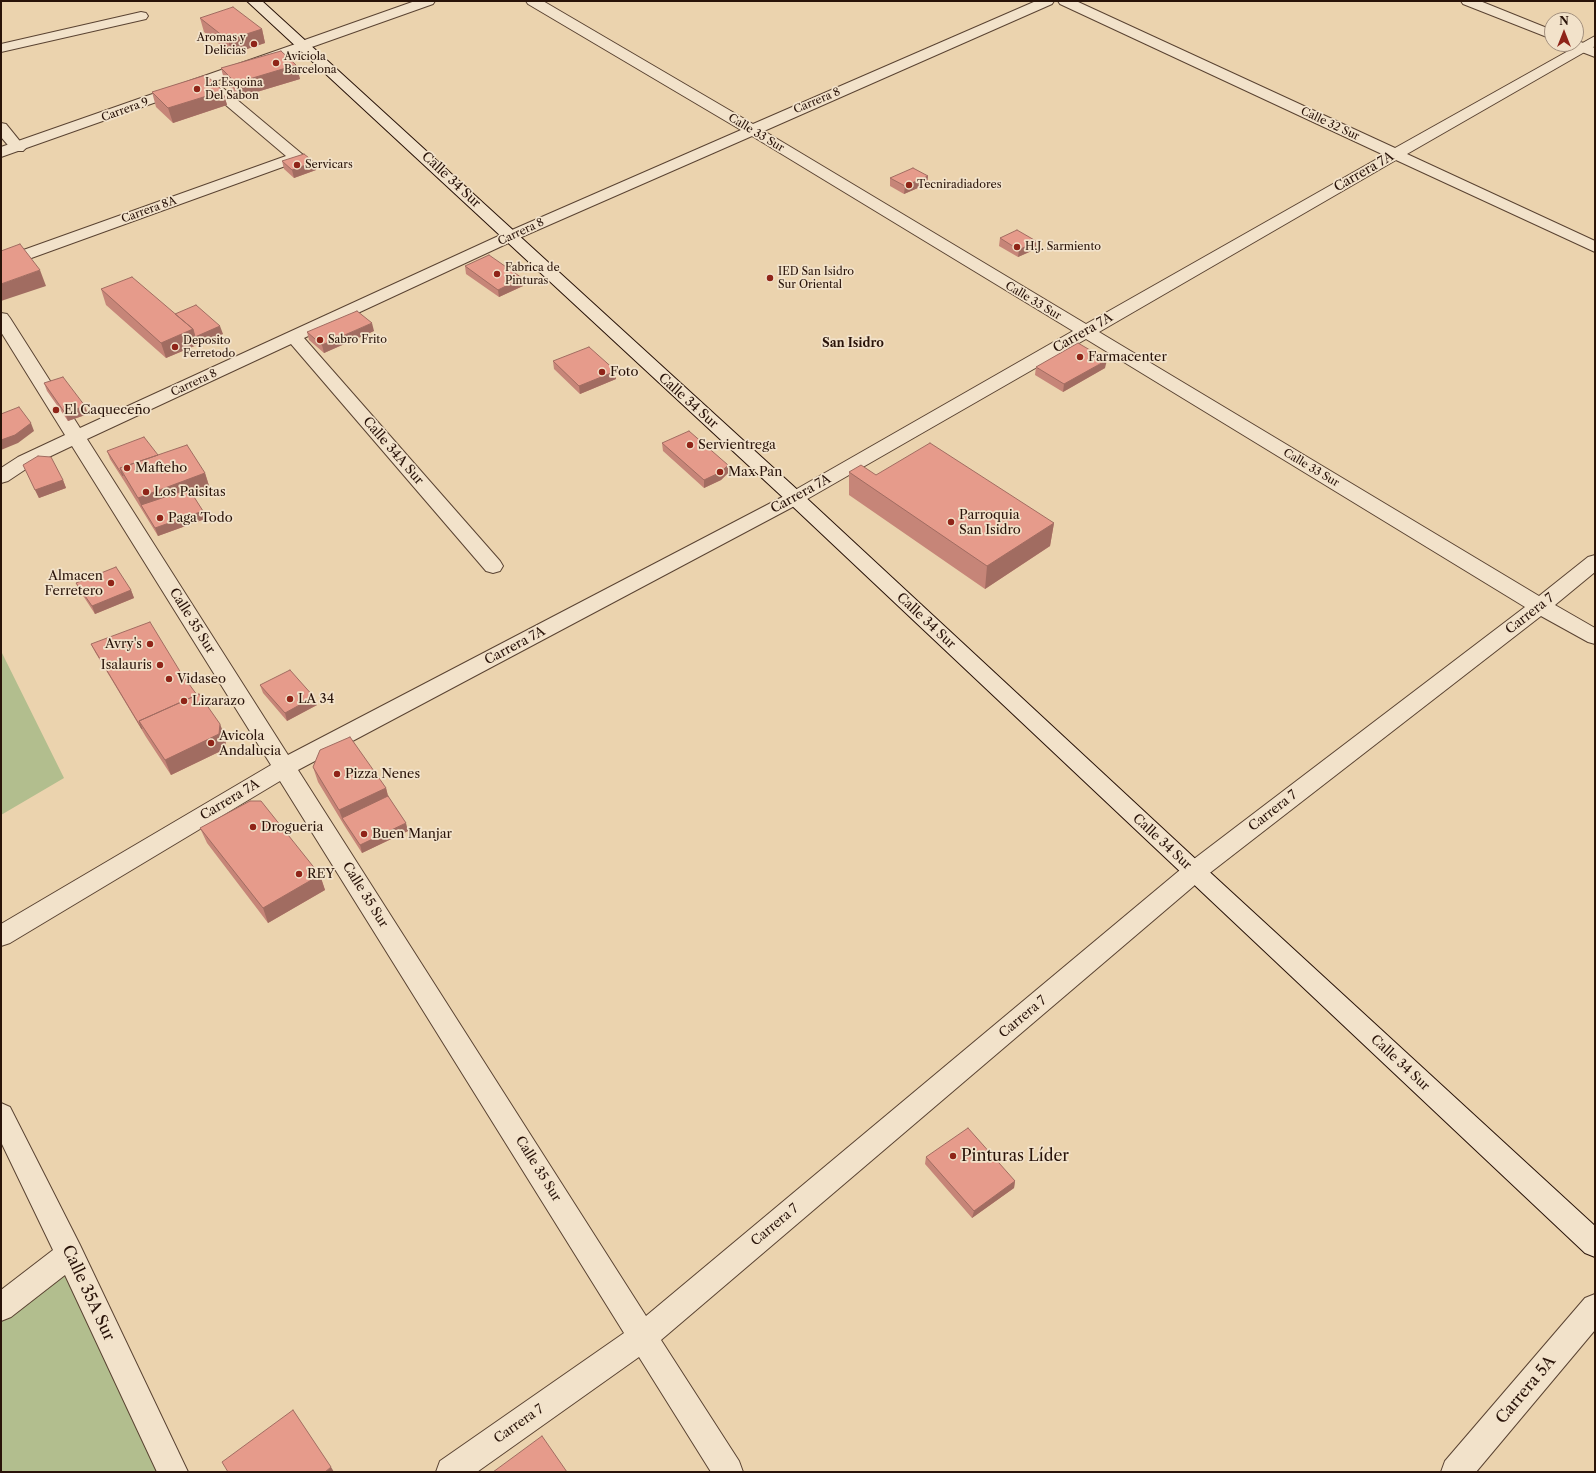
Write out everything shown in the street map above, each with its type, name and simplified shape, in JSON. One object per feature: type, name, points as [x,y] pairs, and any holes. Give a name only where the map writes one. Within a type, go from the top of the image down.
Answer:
[{"type":"street","name":"Calle 34 Sur","points":[[254,1],[304,45],[590,311],[795,498],[1194,872],[1595,1244]]},
{"type":"street","name":"Carrera 9","points":[[1,152],[18,148],[428,1]]},
{"type":"street","name":"Calle 33 Sur","points":[[533,1],[751,129],[1540,606],[1595,637]]},
{"type":"street","name":"Carrera 8","points":[[1,477],[25,461],[511,236],[751,129],[1047,1]]},
{"type":"street","name":"Calle 32 Sur","points":[[1065,1],[1595,247]]},
{"type":"street","points":[[1468,1],[1544,32]]},
{"type":"street","points":[[1,48],[141,16]]},
{"type":"street","name":"Carrera 7A","points":[[1,936],[285,768],[795,498],[1586,46]]},
{"type":"street","name":"Carrera 8A","points":[[1,264],[297,157],[206,81]]},
{"type":"street","points":[[1,127],[18,148]]},
{"type":"street","name":"Calle 35 Sur","points":[[1,318],[644,1336],[728,1472]]},
{"type":"street","name":"Calle 34A Sur","points":[[293,336],[493,566]]},
{"type":"street","name":"Carrera 7","points":[[451,1472],[644,1336],[1194,872],[1595,562]]},
{"type":"street","name":"Calle 35A Sur","points":[[1,1115],[70,1254],[173,1472]]},
{"type":"street","points":[[1,1307],[70,1254]]},
{"type":"street","name":"Carrera 5A","points":[[1456,1472],[1595,1308]]},
{"type":"green space","points":[[1,651],[64,778],[1,815]]},
{"type":"green space","points":[[64,1268],[163,1472],[1,1472],[1,1317]]},
{"type":"building","points":[[233,7],[262,29],[228,40],[200,18]]},
{"type":"building","points":[[281,51],[296,65],[236,83],[221,68]]},
{"type":"building","points":[[206,75],[223,91],[168,108],[152,92]]},
{"type":"building","points":[[304,154],[314,162],[292,170],[282,161]]},
{"type":"building","points":[[913,168],[928,176],[905,186],[890,178]]},
{"type":"building","points":[[1017,230],[1036,241],[1019,250],[1000,238]]},
{"type":"building","points":[[20,244],[40,270],[1,284],[1,251]]},
{"type":"building","points":[[489,255],[522,278],[498,290],[465,266]]},
{"type":"building","points":[[132,277],[193,329],[161,343],[101,289]]},
{"type":"building","points":[[196,305],[220,326],[195,337],[193,329],[175,314]]},
{"type":"building","points":[[357,311],[372,323],[322,345],[307,332]]},
{"type":"building","points":[[1078,343],[1107,360],[1064,384],[1036,367]]},
{"type":"building","points":[[589,347],[616,371],[579,386],[553,361]]},
{"type":"building","points":[[63,377],[85,406],[65,413],[44,383]]},
{"type":"building","points":[[19,407],[31,423],[15,435],[1,440],[1,414]]},
{"type":"building","points":[[689,431],[728,465],[721,472],[704,480],[662,443]]},
{"type":"building","points":[[144,437],[158,455],[120,468],[123,476],[107,451]]},
{"type":"building","points":[[930,443],[1054,523],[987,566],[849,472],[861,465],[876,475]]},
{"type":"building","points":[[187,445],[205,473],[138,498],[120,468]]},
{"type":"building","points":[[38,456],[51,457],[63,480],[35,490],[23,465]]},
{"type":"building","points":[[189,489],[203,511],[155,528],[141,505]]},
{"type":"building","points":[[116,567],[131,590],[92,606],[76,583]]},
{"type":"building","points":[[150,622],[181,673],[197,695],[139,721],[142,729],[91,644]]},
{"type":"building","name":"LA 34","points":[[290,670],[314,697],[285,713],[260,685]]},
{"type":"building","points":[[199,694],[220,724],[219,734],[165,760],[139,721]]},
{"type":"building","points":[[350,737],[386,788],[339,810],[313,767],[320,750]]},
{"type":"building","points":[[388,796],[406,823],[360,845],[342,818]]},
{"type":"building","points":[[250,801],[261,801],[320,875],[263,908],[200,828]]},
{"type":"building","points":[[968,1128],[1015,1181],[974,1211],[926,1157]]},
{"type":"building","points":[[293,1410],[331,1467],[325,1472],[228,1472],[222,1462]]},
{"type":"building","points":[[542,1436],[567,1472],[493,1472]]},
{"type":"place","name":"Aromas y Delicias","points":[[254,44]]},
{"type":"place","name":"Aviciola Barcelona","points":[[276,63]]},
{"type":"place","name":"La Esqoina Del Sabon","points":[[197,89]]},
{"type":"place","name":"Servicars","points":[[297,165]]},
{"type":"place","name":"Tecniradiadores","points":[[909,185]]},
{"type":"place","name":"H.J. Sarmiento","points":[[1017,247]]},
{"type":"place","name":"Fabrica de Pinturas","points":[[497,274]]},
{"type":"place","name":"IED San Isidro Sur Oriental","points":[[770,278]]},
{"type":"place","name":"Sabro Frito","points":[[320,340]]},
{"type":"place","name":"Deposito Ferretodo","points":[[175,347]]},
{"type":"place","name":"Farmacenter","points":[[1080,357]]},
{"type":"place","name":"Foto","points":[[602,372]]},
{"type":"place","name":"El Caqueceño","points":[[56,410]]},
{"type":"place","name":"Servientrega","points":[[690,445]]},
{"type":"place","name":"Mafteho","points":[[127,468]]},
{"type":"place","name":"Max Pan","points":[[720,472]]},
{"type":"place","name":"Los Paisitas","points":[[146,492]]},
{"type":"place","name":"Paga Todo","points":[[160,518]]},
{"type":"place","name":"Parroquia San Isidro","points":[[951,522]]},
{"type":"place","name":"Almacen Ferretero","points":[[111,583]]},
{"type":"place","name":"Avry's","points":[[150,644]]},
{"type":"place","name":"Isalauris","points":[[160,665]]},
{"type":"place","name":"Vidaseo","points":[[169,679]]},
{"type":"place","name":"LA 34","points":[[290,699]]},
{"type":"place","name":"Lizarazo","points":[[184,701]]},
{"type":"place","name":"Avicola Andalucia","points":[[211,743]]},
{"type":"place","name":"Pizza Nenes","points":[[337,774]]},
{"type":"place","name":"Drogueria","points":[[253,827]]},
{"type":"place","name":"Buen Manjar","points":[[364,834]]},
{"type":"place","name":"REY","points":[[299,874]]},
{"type":"place","name":"Pinturas Líder","points":[[953,1156]]},
{"type":"district","name":"San Isidro","points":[[853,344]]}]
